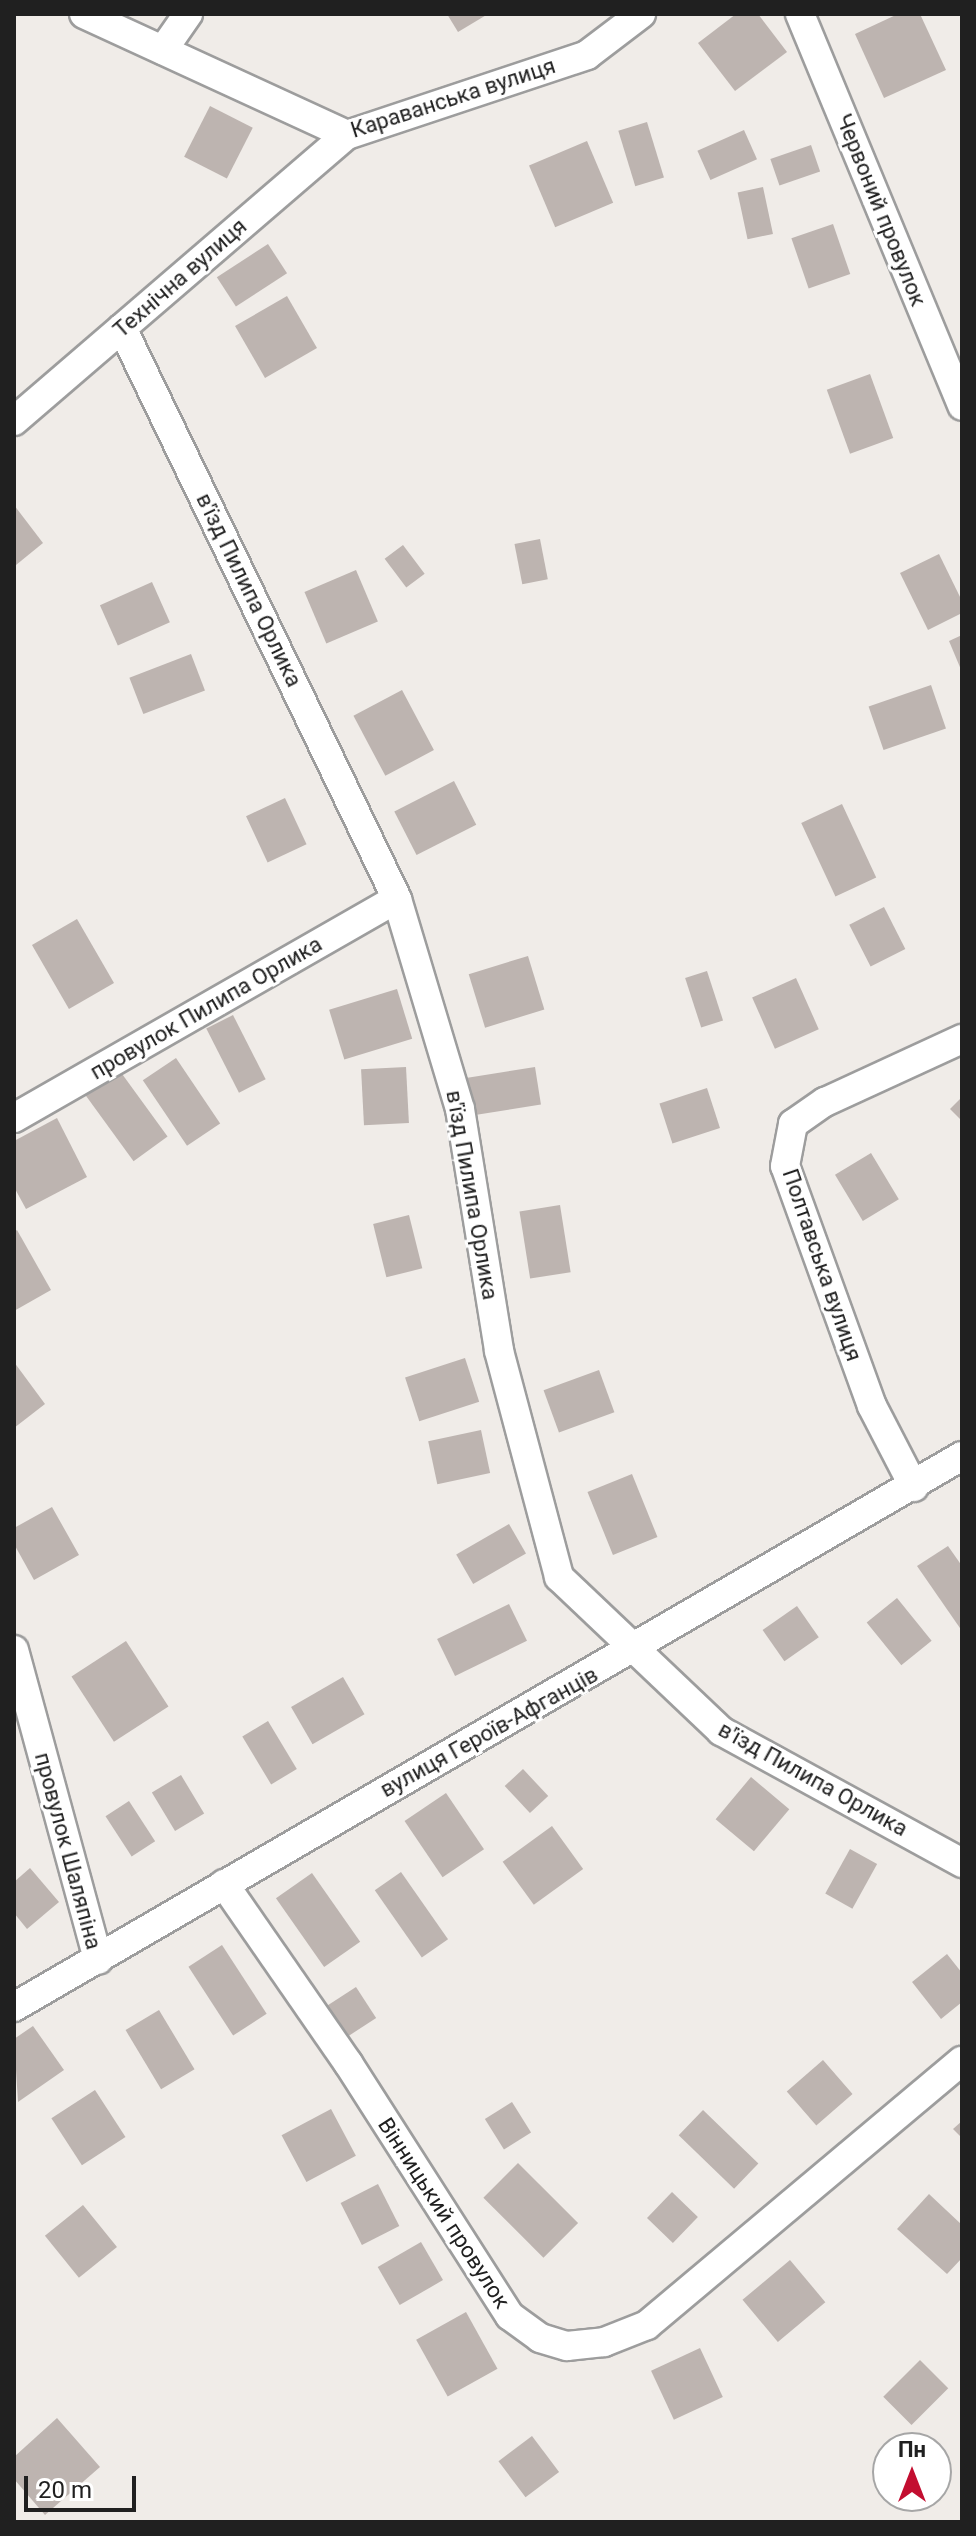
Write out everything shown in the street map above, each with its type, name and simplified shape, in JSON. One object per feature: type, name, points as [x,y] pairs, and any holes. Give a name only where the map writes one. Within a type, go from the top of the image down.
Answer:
[{"type":"street","name":"Караванська вулиця","points":[[84,14],[347,135],[587,55],[641,14]]},
{"type":"street","points":[[163,50],[188,14]]},
{"type":"street","name":"Червоний провулок","points":[[800,14],[962,406]]},
{"type":"street","name":"Технічна вулиця","points":[[14,421],[347,135]]},
{"type":"street","name":"в'їзд Пилипа Орлика","points":[[122,328],[397,899],[460,1109],[499,1351],[559,1577],[721,1731],[962,1863]]},
{"type":"street","name":"провулок Пилипа Орлика","points":[[14,1118],[397,899]]},
{"type":"street","name":"Полтавська вулиця","points":[[914,1487],[872,1406],[785,1166],[793,1124],[825,1102],[962,1039]]},
{"type":"street","name":"вулиця Героїв-Афганців","points":[[14,2007],[634,1651],[962,1456]]},
{"type":"street","name":"провулок Шаляпіна","points":[[14,1650],[98,1960]]},
{"type":"street","name":"Вінницький провулок","points":[[224,1884],[348,2063],[510,2316],[540,2338],[567,2346],[604,2342],[647,2325],[962,2061]]},
{"type":"building","points":[[447,14],[488,14],[458,32]]},
{"type":"building","points":[[736,14],[758,14],[787,52],[735,91],[698,43]]},
{"type":"building","points":[[898,14],[920,14],[946,70],[884,98],[855,34]]},
{"type":"building","points":[[210,106],[253,128],[227,179],[184,157]]},
{"type":"building","points":[[647,122],[664,177],[635,186],[618,131]]},
{"type":"building","points":[[744,130],[757,159],[710,180],[697,151]]},
{"type":"building","points":[[587,141],[613,203],[555,227],[529,166]]},
{"type":"building","points":[[811,145],[820,171],[779,185],[770,159]]},
{"type":"building","points":[[763,187],[773,234],[748,239],[738,192]]},
{"type":"building","points":[[833,224],[850,274],[809,288],[791,238]]},
{"type":"building","points":[[268,244],[287,273],[236,307],[217,277]]},
{"type":"building","points":[[287,296],[317,348],[265,378],[235,326]]},
{"type":"building","points":[[870,374],[893,438],[850,454],[827,390]]},
{"type":"building","points":[[14,505],[43,543],[16,565],[14,563]]},
{"type":"building","points":[[540,539],[548,579],[522,584],[514,544]]},
{"type":"building","points":[[403,545],[425,574],[406,588],[385,559]]},
{"type":"building","points":[[939,554],[962,601],[962,613],[928,630],[900,573]]},
{"type":"building","points":[[356,570],[378,622],[326,643],[304,592]]},
{"type":"building","points":[[152,582],[170,622],[118,645],[100,605]]},
{"type":"building","points":[[962,635],[962,672],[949,641]]},
{"type":"building","points":[[191,654],[205,690],[143,714],[129,678]]},
{"type":"building","points":[[931,685],[946,728],[884,750],[869,706]]},
{"type":"building","points":[[402,690],[434,750],[385,776],[353,716]]},
{"type":"building","points":[[454,781],[476,825],[417,855],[394,811]]},
{"type":"building","points":[[285,798],[307,844],[268,862],[246,816]]},
{"type":"building","points":[[842,804],[876,877],[835,896],[801,823]]},
{"type":"building","points":[[884,907],[905,949],[871,967],[849,925]]},
{"type":"building","points":[[77,919],[114,983],[69,1009],[32,945]]},
{"type":"building","points":[[528,956],[544,1010],[485,1028],[469,974]]},
{"type":"building","points":[[707,971],[723,1020],[701,1028],[685,978]]},
{"type":"building","points":[[796,978],[819,1029],[775,1049],[752,998]]},
{"type":"building","points":[[397,989],[412,1039],[344,1059],[329,1010]]},
{"type":"building","points":[[233,1015],[266,1079],[239,1093],[206,1029]]},
{"type":"building","points":[[176,1058],[220,1123],[187,1146],[143,1080]]},
{"type":"building","points":[[117,1067],[168,1137],[134,1161],[83,1092]]},
{"type":"building","points":[[406,1067],[409,1123],[364,1125],[361,1069]]},
{"type":"building","points":[[535,1067],[541,1105],[469,1116],[463,1078]]},
{"type":"building","points":[[707,1088],[720,1128],[672,1143],[659,1103]]},
{"type":"building","points":[[962,1097],[962,1121],[950,1109]]},
{"type":"building","points":[[57,1118],[87,1177],[26,1209],[14,1187],[14,1141]]},
{"type":"building","points":[[871,1153],[899,1199],[863,1221],[835,1175]]},
{"type":"building","points":[[560,1205],[571,1272],[530,1279],[520,1211]]},
{"type":"building","points":[[409,1215],[422,1268],[386,1277],[373,1224]]},
{"type":"building","points":[[17,1230],[51,1290],[14,1311],[14,1232]]},
{"type":"building","points":[[465,1358],[479,1402],[419,1421],[405,1377]]},
{"type":"building","points":[[14,1362],[45,1404],[14,1428]]},
{"type":"building","points":[[599,1370],[614,1412],[559,1432],[544,1390]]},
{"type":"building","points":[[481,1430],[490,1473],[437,1484],[428,1441]]},
{"type":"building","points":[[632,1474],[657,1537],[613,1555],[587,1492]]},
{"type":"building","points":[[52,1507],[79,1555],[34,1580],[14,1544],[14,1528]]},
{"type":"building","points":[[509,1524],[526,1553],[473,1584],[456,1554]]},
{"type":"building","points":[[948,1546],[962,1566],[962,1631],[917,1566]]},
{"type":"building","points":[[897,1598],[932,1641],[901,1665],[867,1623]]},
{"type":"building","points":[[509,1604],[527,1641],[455,1676],[437,1639]]},
{"type":"building","points":[[797,1606],[819,1637],[784,1661],[763,1630]]},
{"type":"building","points":[[126,1641],[168,1706],[114,1742],[71,1676]]},
{"type":"building","points":[[343,1677],[364,1714],[313,1744],[291,1707]]},
{"type":"building","points":[[268,1721],[297,1769],[271,1784],[242,1736]]},
{"type":"building","points":[[523,1769],[548,1796],[530,1813],[505,1786]]},
{"type":"building","points":[[181,1775],[204,1814],[175,1831],[152,1793]]},
{"type":"building","points":[[751,1777],[789,1809],[754,1851],[716,1819]]},
{"type":"building","points":[[446,1793],[484,1849],[443,1877],[405,1821]]},
{"type":"building","points":[[129,1801],[155,1841],[132,1857],[106,1816]]},
{"type":"building","points":[[552,1826],[583,1869],[534,1905],[503,1862]]},
{"type":"building","points":[[850,1849],[877,1864],[852,1909],[825,1894]]},
{"type":"building","points":[[30,1868],[59,1902],[27,1929],[14,1913],[14,1882]]},
{"type":"building","points":[[401,1872],[448,1939],[422,1958],[375,1890]]},
{"type":"building","points":[[312,1873],[360,1942],[324,1967],[276,1898]]},
{"type":"building","points":[[222,1945],[267,2014],[233,2036],[188,1967]]},
{"type":"building","points":[[947,1954],[962,1973],[962,2002],[941,2019],[912,1982]]},
{"type":"building","points":[[356,1987],[376,2018],[343,2040],[322,2009]]},
{"type":"building","points":[[159,2010],[195,2069],[161,2089],[126,2030]]},
{"type":"building","points":[[33,2026],[64,2070],[18,2102],[14,2039]]},
{"type":"building","points":[[823,2060],[853,2094],[816,2125],[787,2091]]},
{"type":"building","points":[[95,2090],[125,2137],[82,2165],[51,2118]]},
{"type":"building","points":[[512,2102],[531,2133],[504,2149],[485,2119]]},
{"type":"building","points":[[331,2109],[356,2156],[306,2182],[282,2135]]},
{"type":"building","points":[[703,2110],[758,2163],[734,2189],[679,2135]]},
{"type":"building","points":[[962,2121],[962,2138],[953,2129]]},
{"type":"building","points":[[518,2163],[578,2223],[543,2258],[483,2198]]},
{"type":"building","points":[[378,2184],[399,2226],[362,2245],[341,2203]]},
{"type":"building","points":[[672,2192],[698,2217],[673,2243],[647,2218]]},
{"type":"building","points":[[929,2194],[962,2225],[962,2258],[947,2274],[897,2229]]},
{"type":"building","points":[[83,2205],[117,2247],[79,2278],[45,2236]]},
{"type":"building","points":[[421,2242],[443,2280],[400,2305],[378,2267]]},
{"type":"building","points":[[790,2260],[825,2302],[778,2342],[743,2300]]},
{"type":"building","points":[[466,2312],[498,2369],[448,2396],[416,2340]]},
{"type":"building","points":[[700,2348],[723,2397],[674,2420],[651,2371]]},
{"type":"building","points":[[920,2360],[948,2388],[912,2425],[883,2397]]},
{"type":"building","points":[[57,2418],[100,2467],[45,2515],[14,2479],[14,2457]]},
{"type":"building","points":[[532,2436],[559,2472],[526,2497],[498,2461]]}]
